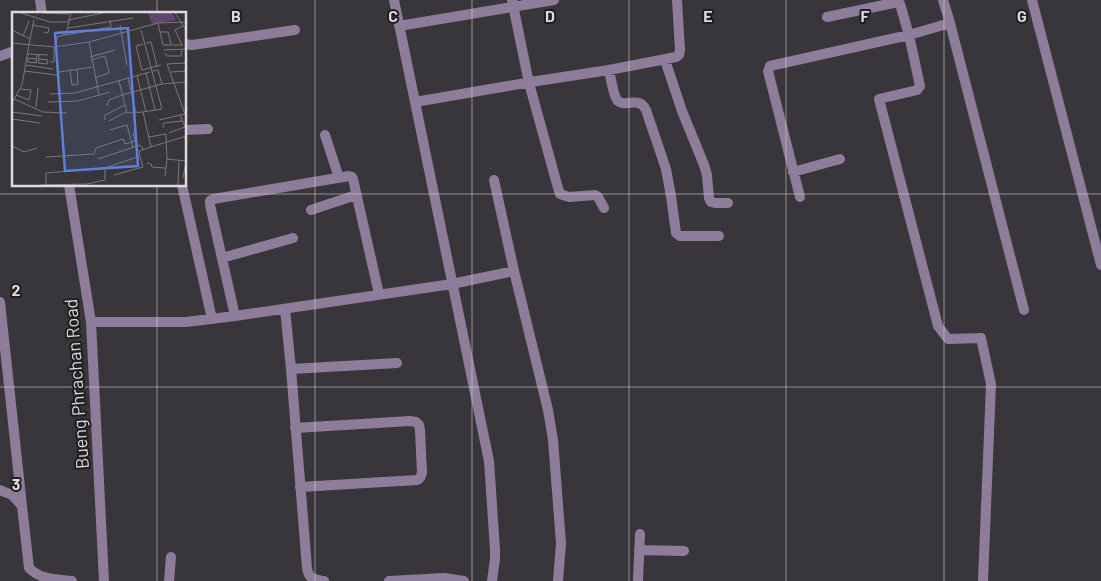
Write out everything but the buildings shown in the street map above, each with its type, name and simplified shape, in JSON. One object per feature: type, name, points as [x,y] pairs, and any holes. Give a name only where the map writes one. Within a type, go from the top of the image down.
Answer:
[{"type":"street","points":[[394,0],[489,461],[495,559],[492,581]]},
{"type":"street","points":[[400,26],[512,3],[554,0]]},
{"type":"street","points":[[416,102],[676,57],[680,50],[677,0]]},
{"type":"street","points":[[943,0],[1024,310]]},
{"type":"street","points":[[1032,0],[1101,265]]},
{"type":"street","points":[[827,17],[898,2],[909,35],[920,86],[917,90],[879,99],[938,326],[948,339],[981,338],[991,384],[983,581]]},
{"type":"street","points":[[512,3],[529,83],[560,194],[569,196],[595,195],[604,208]]},
{"type":"street","points":[[800,197],[768,71],[770,66],[909,35],[950,23]]},
{"type":"street","points":[[186,44],[192,45],[295,30]]},
{"type":"street","points":[[0,56],[12,52]]},
{"type":"street","points":[[665,60],[682,111],[704,165],[709,198],[711,202],[728,203]]},
{"type":"street","points":[[609,70],[617,101],[621,103],[640,103],[646,110],[666,169],[676,233],[680,236],[719,236]]},
{"type":"street","points":[[186,130],[208,129]]},
{"type":"street","points":[[325,136],[339,178]]},
{"type":"street","points":[[794,172],[840,160]]},
{"type":"street","points":[[235,316],[210,201],[339,178],[352,177],[378,294]]},
{"type":"street","points":[[494,180],[548,410],[553,440],[561,543],[558,581]]},
{"type":"street","name":"Bueng Phrachan Road","points":[[69,186],[92,322],[104,581]]},
{"type":"street","points":[[182,186],[212,319]]},
{"type":"street","points":[[311,210],[356,195]]},
{"type":"street","points":[[222,258],[293,238]]},
{"type":"street","points":[[92,322],[186,322],[212,319],[452,284],[514,270]]},
{"type":"street","points":[[0,302],[29,568],[35,574],[72,581]]},
{"type":"street","points":[[284,310],[291,369],[308,574],[312,579],[324,581]]},
{"type":"street","points":[[291,369],[397,363]]},
{"type":"street","points":[[296,428],[410,421],[416,422],[420,430],[422,473],[417,480],[300,487]]},
{"type":"street","points":[[0,490],[12,495],[22,506]]},
{"type":"street","points":[[638,581],[640,534]]},
{"type":"street","points":[[639,550],[684,552]]},
{"type":"street","points":[[169,581],[171,557]]},
{"type":"street","points":[[390,581],[444,578],[464,581]]}]
